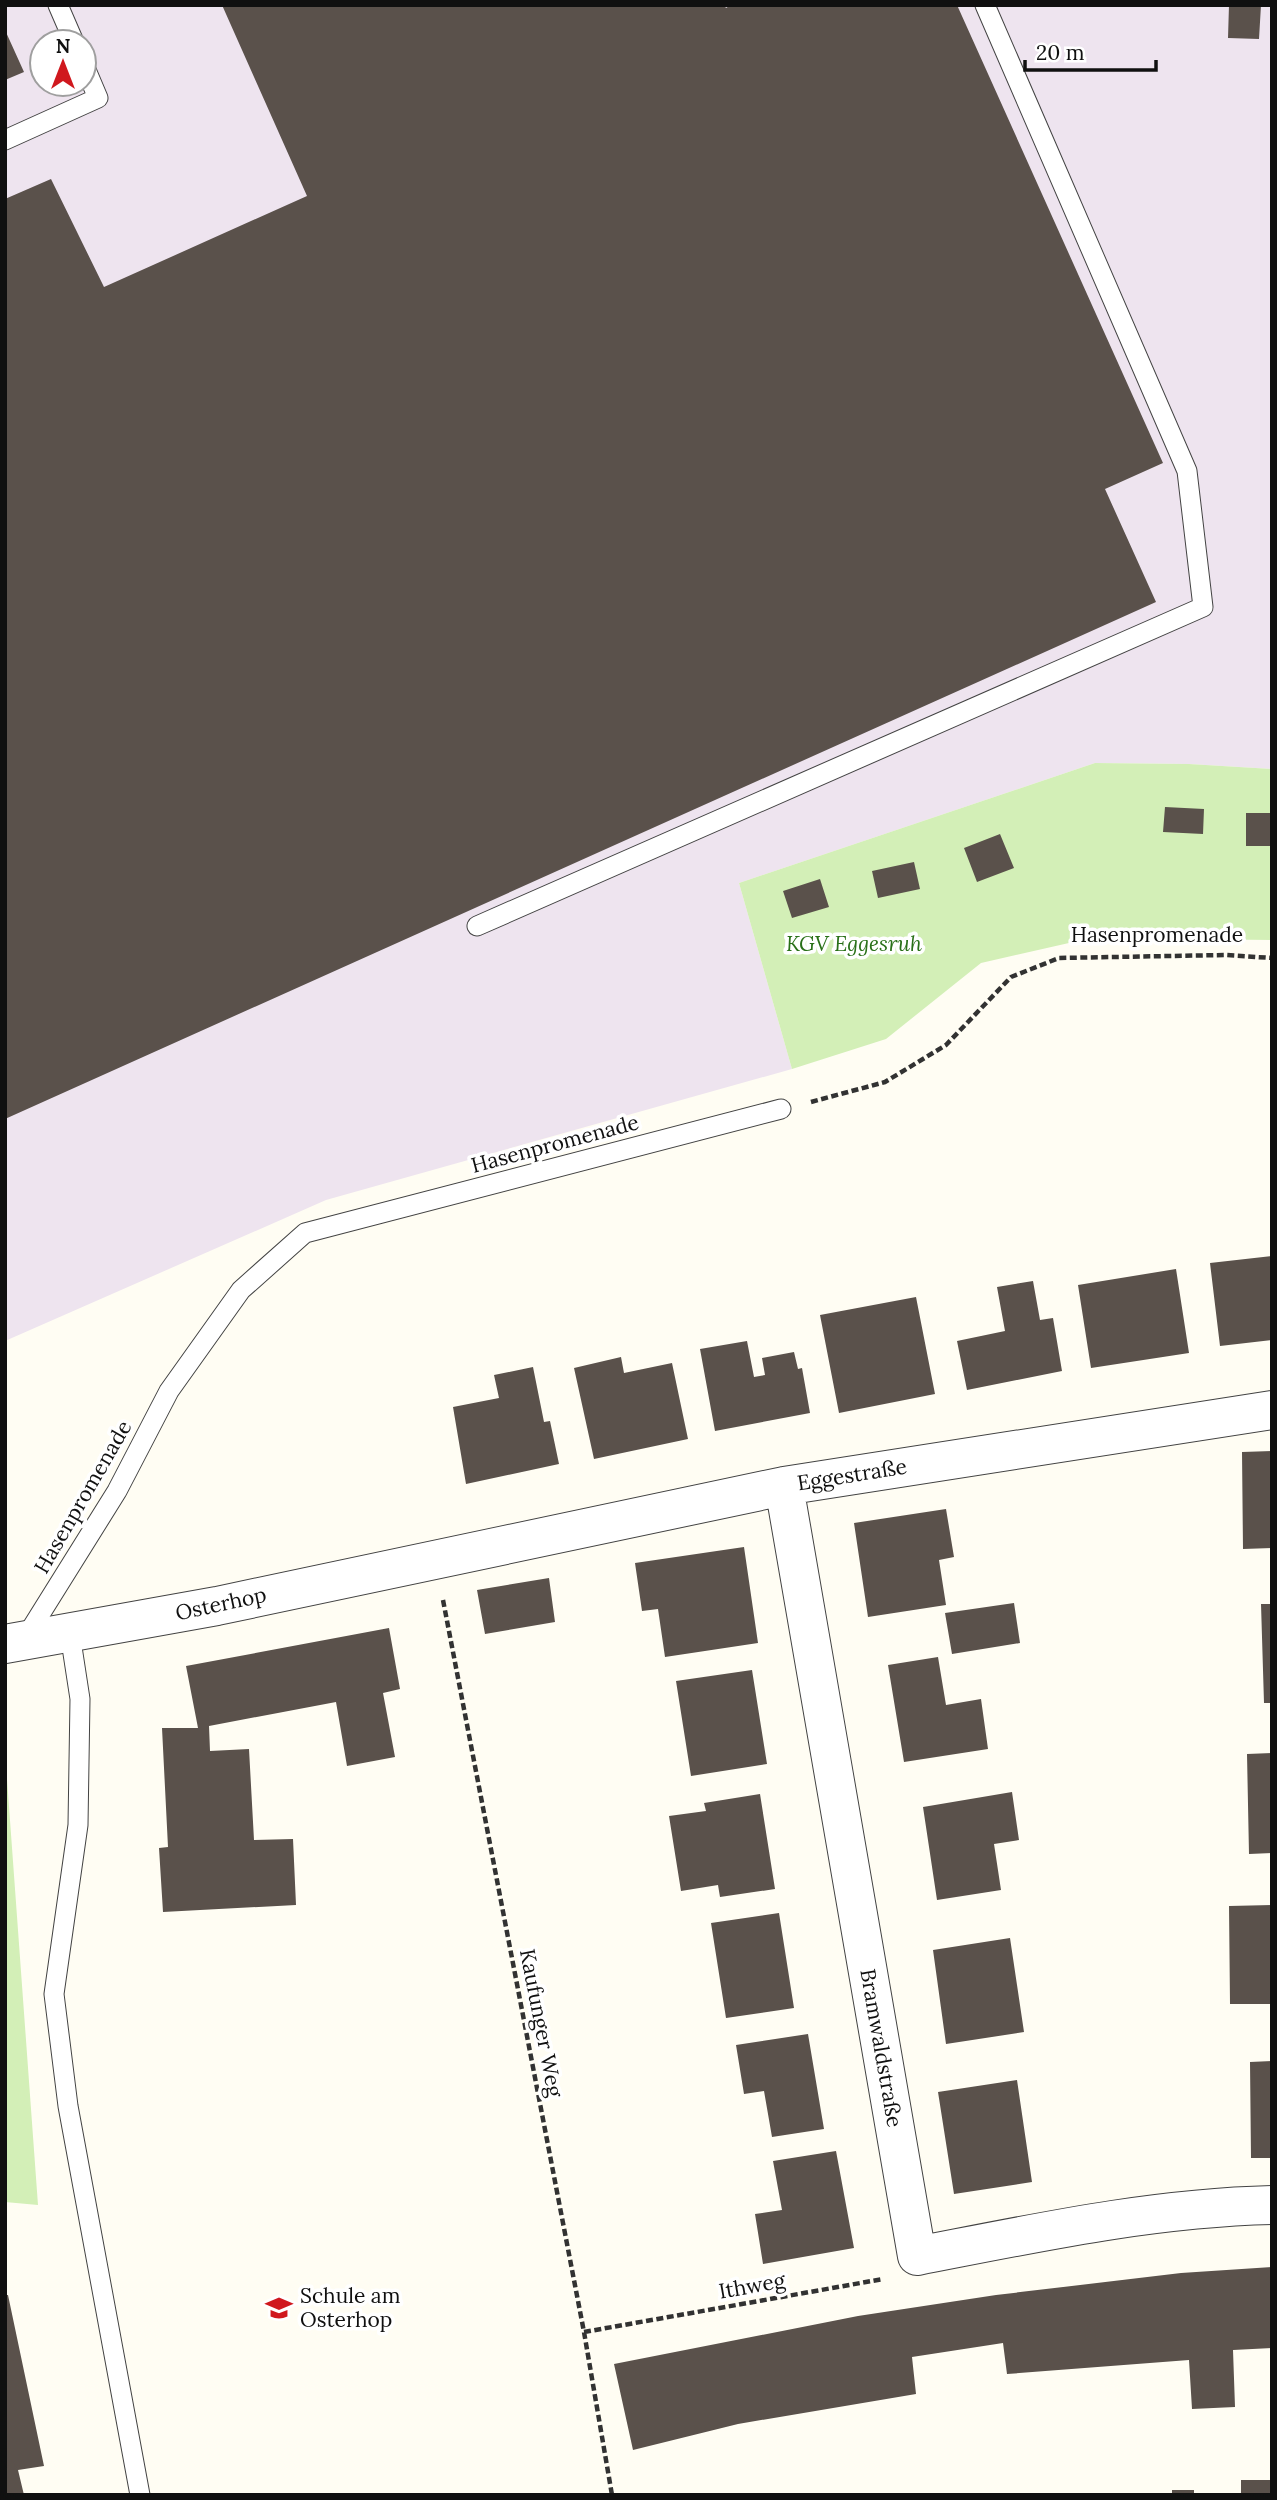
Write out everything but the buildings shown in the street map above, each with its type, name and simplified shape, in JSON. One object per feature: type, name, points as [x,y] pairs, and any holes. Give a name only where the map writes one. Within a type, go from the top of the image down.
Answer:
[{"type":"street","name":"Eggestraße","points":[[435,1558],[785,1486],[1272,1410]]},
{"type":"street","name":"Bramwaldstraße","points":[[785,1486],[917,2256]]},
{"type":"street","name":"Osterhop","points":[[14,1644],[217,1606],[435,1558]]},
{"type":"street","points":[[917,2256],[1102,2220],[1216,2207],[1272,2205]]},
{"type":"lane","points":[[58,5],[68,28]]},
{"type":"lane","points":[[477,926],[1203,607],[1187,471],[985,5]]},
{"type":"lane","points":[[5,140],[96,98]]},
{"type":"lane","name":"Hasenpromenade","points":[[14,1644],[117,1491],[169,1391],[241,1290],[305,1233],[781,1110]]},
{"type":"lane","points":[[71,1634],[80,1699],[78,1825],[54,1994],[68,2106],[140,2495]]},
{"type":"path","name":"Hasenpromenade","points":[[781,1110],[885,1082],[946,1045],[1011,977],[1059,958],[1272,958]]},
{"type":"path","name":"Kaufunger Weg","points":[[435,1558],[584,2332],[612,2495]]},
{"type":"path","name":"Ithweg","points":[[584,2332],[899,2276],[917,2256]]},
{"type":"shaded area","points":[[5,5],[1272,5],[1272,769],[1189,764],[1095,763],[739,883],[792,1069],[326,1200],[5,1341]]},
{"type":"green space","name":"KGV Eggesruh","points":[[1095,763],[1189,764],[1272,769],[1272,940],[1091,938],[981,963],[886,1039],[792,1069],[739,883]]},
{"type":"green space","points":[[7,1779],[38,2205],[5,2202]]},
{"type":"place","name":"Schule am Osterhop","points":[[279,2308]]}]
